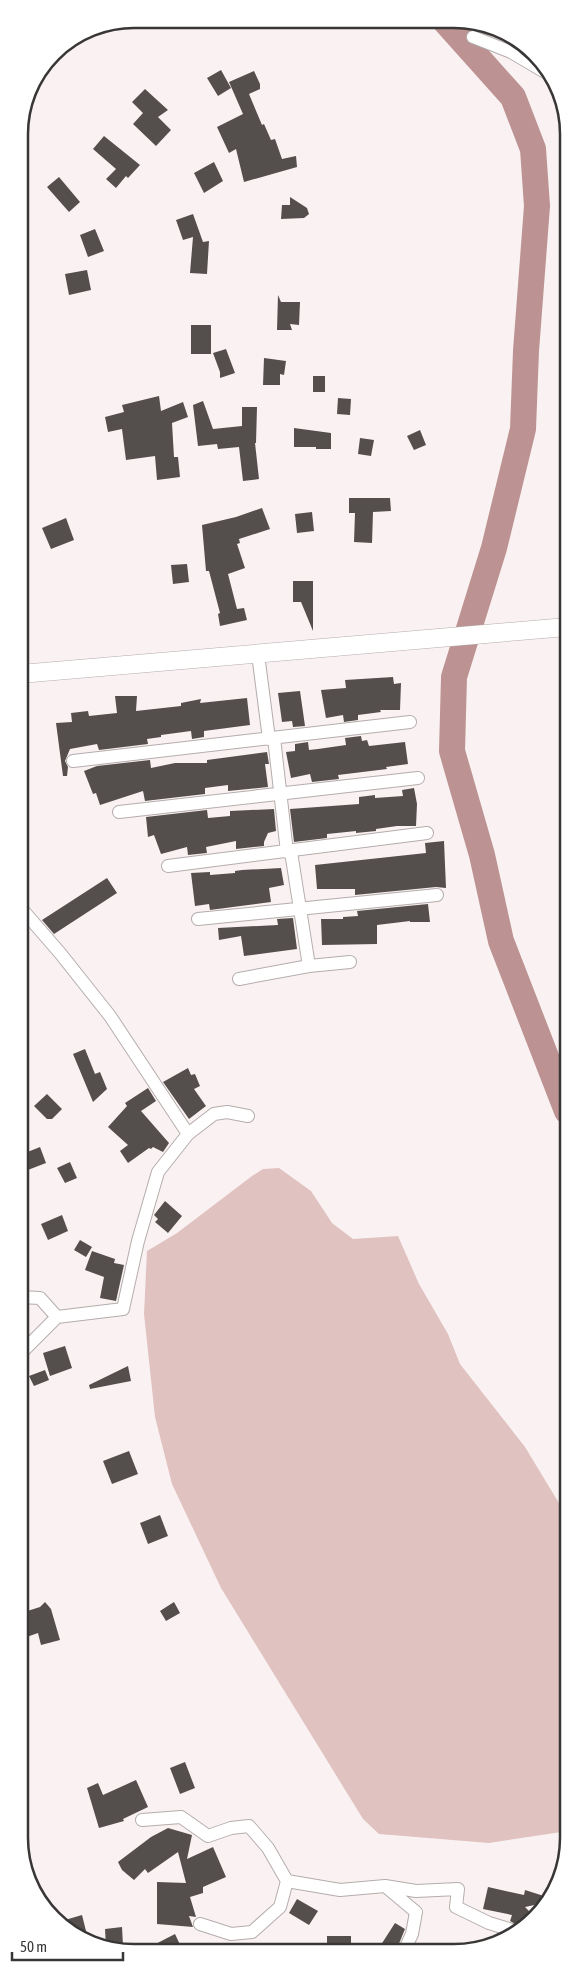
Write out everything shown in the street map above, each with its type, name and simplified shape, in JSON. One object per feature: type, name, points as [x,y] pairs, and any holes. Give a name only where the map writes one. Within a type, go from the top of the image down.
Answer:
[{"type":"street","points":[[474,37],[511,52],[535,66]]},
{"type":"street","points":[[28,673],[560,628]]},
{"type":"street","points":[[258,654],[309,966]]},
{"type":"street","points":[[73,761],[410,722]]},
{"type":"street","points":[[119,812],[418,778]]},
{"type":"street","points":[[168,866],[427,833]]},
{"type":"street","points":[[198,919],[437,895]]},
{"type":"street","points":[[28,916],[110,1016],[188,1134]]},
{"type":"street","points":[[239,979],[309,966],[350,962]]},
{"type":"street","points":[[28,1346],[57,1317],[123,1309],[138,1241],[158,1172],[188,1134],[214,1114],[227,1112],[248,1116]]},
{"type":"street","points":[[28,1297],[40,1298],[57,1317]]},
{"type":"street","points":[[142,1820],[181,1817],[208,1836],[230,1828],[249,1826],[268,1848],[287,1881],[280,1907],[252,1932],[231,1934],[200,1924]]},
{"type":"street","points":[[287,1881],[340,1890],[385,1886],[416,1890],[458,1889],[456,1907],[508,1929]]},
{"type":"street","points":[[385,1886],[416,1912],[412,1934],[407,1944]]},
{"type":"shaded area","points":[[279,1168],[311,1191],[332,1223],[353,1239],[398,1236],[419,1284],[448,1334],[460,1364],[525,1447],[559,1503],[559,1832],[489,1843],[379,1834],[363,1819],[221,1588],[172,1484],[155,1417],[144,1314],[147,1251],[177,1233],[263,1169]]},
{"type":"building","points":[[221,70],[231,88],[218,96],[207,78]]},
{"type":"building","points":[[254,71],[260,84],[260,89],[249,94],[262,125],[264,124],[271,140],[275,139],[282,159],[296,156],[297,167],[244,182],[236,149],[229,153],[217,127],[243,114],[229,82]]},
{"type":"building","points":[[145,89],[168,110],[158,117],[171,130],[156,146],[133,124],[143,113],[132,102]]},
{"type":"building","points":[[104,136],[140,165],[128,178],[126,176],[116,188],[106,179],[116,169],[93,149]]},
{"type":"building","points":[[214,162],[223,181],[204,193],[194,173]]},
{"type":"building","points":[[59,177],[80,202],[69,212],[47,187]]},
{"type":"building","points":[[290,197],[307,208],[309,214],[304,218],[281,219],[282,205],[290,205]]},
{"type":"building","points":[[193,214],[203,242],[209,241],[207,274],[190,273],[193,237],[183,240],[176,220]]},
{"type":"building","points":[[95,229],[104,251],[88,257],[80,235]]},
{"type":"building","points":[[87,270],[91,290],[69,295],[65,274]]},
{"type":"building","points":[[278,295],[281,302],[300,302],[299,325],[290,324],[292,330],[277,330]]},
{"type":"building","points":[[191,325],[211,325],[211,354],[191,354]]},
{"type":"building","points":[[226,349],[235,373],[220,378],[220,372],[213,353]]},
{"type":"building","points":[[264,358],[286,361],[284,375],[280,374],[280,385],[263,385]]},
{"type":"building","points":[[313,376],[325,376],[325,392],[313,392]]},
{"type":"building","points":[[159,396],[161,411],[183,402],[188,417],[172,423],[174,457],[178,457],[180,477],[157,480],[155,456],[126,460],[122,429],[108,432],[105,417],[124,412],[122,405]]},
{"type":"building","points":[[338,398],[351,399],[350,415],[337,414]]},
{"type":"building","points":[[203,401],[213,429],[242,426],[242,407],[257,407],[255,443],[259,479],[243,481],[239,447],[218,449],[217,444],[198,446],[193,405]]},
{"type":"building","points":[[294,428],[331,433],[331,449],[294,447]]},
{"type":"building","points":[[420,430],[426,445],[414,450],[407,436]]},
{"type":"building","points":[[360,438],[374,440],[371,456],[358,454]]},
{"type":"building","points":[[349,498],[390,498],[391,511],[373,512],[372,543],[354,542],[355,513],[349,513]]},
{"type":"building","points":[[262,508],[270,529],[239,539],[240,543],[237,544],[245,568],[228,574],[237,609],[244,608],[247,620],[220,626],[218,614],[220,613],[209,571],[206,571],[202,525],[236,517]]},
{"type":"building","points":[[312,512],[314,531],[297,533],[295,514]]},
{"type":"building","points":[[66,518],[74,540],[51,549],[42,528]]},
{"type":"building","points":[[187,564],[189,582],[173,584],[171,565]]},
{"type":"building","points":[[293,581],[313,581],[313,631],[301,602],[293,602]]},
{"type":"building","points":[[393,677],[394,684],[401,683],[400,710],[380,710],[381,712],[358,715],[358,720],[344,722],[343,715],[326,718],[321,690],[346,688],[345,680]]},
{"type":"building","points":[[300,691],[305,726],[293,727],[292,721],[282,722],[278,693]]},
{"type":"building","points":[[115,696],[137,696],[136,711],[181,706],[181,703],[201,699],[200,703],[247,698],[250,725],[204,731],[204,737],[192,739],[191,731],[147,739],[148,744],[99,750],[97,744],[70,749],[65,761],[68,767],[67,776],[63,776],[56,723],[72,722],[71,713],[88,711],[89,716],[117,713]]},
{"type":"building","points":[[361,736],[362,741],[367,740],[369,746],[405,742],[408,764],[386,767],[387,769],[338,775],[339,779],[312,782],[310,774],[291,778],[286,752],[295,751],[295,744],[308,742],[309,750],[318,749],[346,745],[345,738]]},
{"type":"building","points":[[267,752],[269,764],[265,764],[268,787],[228,791],[228,785],[205,788],[205,794],[145,801],[143,791],[100,805],[96,793],[93,794],[84,771],[97,766],[150,760],[151,768],[175,763],[207,763],[207,760]]},
{"type":"building","points":[[414,788],[417,804],[416,826],[397,826],[376,829],[376,831],[327,834],[327,838],[294,842],[290,809],[359,804],[359,797],[375,795],[375,798],[403,796],[402,790]]},
{"type":"building","points":[[274,809],[276,831],[268,833],[264,846],[236,849],[236,841],[206,847],[207,853],[188,855],[187,847],[161,854],[154,835],[148,837],[146,817],[207,810],[208,818],[230,816],[230,811]]},
{"type":"building","points":[[444,841],[446,888],[436,887],[355,895],[355,889],[317,889],[315,865],[426,853],[425,843]]},
{"type":"building","points":[[281,868],[284,885],[269,888],[271,902],[210,910],[209,904],[195,906],[191,873],[210,872],[210,875],[235,873],[235,871],[242,870]]},
{"type":"building","points":[[107,878],[117,893],[54,934],[42,920]]},
{"type":"building","points":[[428,904],[430,922],[410,921],[377,925],[377,944],[322,945],[321,919],[343,919],[343,917],[358,916],[357,911]]},
{"type":"building","points":[[293,918],[297,949],[244,956],[241,936],[219,940],[218,928],[278,925],[277,919]]},
{"type":"building","points":[[85,1049],[95,1074],[100,1072],[107,1089],[93,1102],[73,1054]]},
{"type":"building","points":[[188,1068],[191,1075],[195,1074],[200,1086],[194,1089],[206,1106],[189,1119],[163,1082]]},
{"type":"building","points":[[148,1088],[156,1101],[141,1111],[169,1143],[163,1152],[153,1147],[149,1148],[128,1163],[120,1151],[128,1145],[108,1127],[127,1106],[125,1103]]},
{"type":"building","points":[[47,1094],[62,1109],[52,1119],[47,1119],[34,1106]]},
{"type":"building","points":[[40,1147],[46,1163],[28,1170],[28,1152]]},
{"type":"building","points":[[70,1162],[77,1178],[65,1183],[57,1168]]},
{"type":"building","points":[[165,1201],[182,1216],[168,1233],[155,1222],[158,1219],[154,1215]]},
{"type":"building","points":[[62,1215],[68,1231],[48,1240],[41,1224]]},
{"type":"building","points":[[80,1240],[92,1247],[86,1257],[74,1250]]},
{"type":"building","points":[[92,1251],[115,1259],[114,1263],[124,1265],[116,1301],[100,1298],[104,1277],[85,1270]]},
{"type":"building","points":[[65,1346],[72,1368],[50,1376],[43,1353]]},
{"type":"building","points":[[128,1366],[131,1381],[90,1389],[89,1385]]},
{"type":"building","points":[[45,1370],[49,1380],[34,1386],[29,1376]]},
{"type":"building","points":[[129,1451],[138,1474],[112,1484],[103,1461]]},
{"type":"building","points":[[160,1515],[168,1536],[148,1544],[140,1523]]},
{"type":"building","points":[[45,1602],[51,1609],[60,1640],[41,1645],[38,1633],[28,1637],[28,1611],[40,1607]]},
{"type":"building","points":[[174,1602],[180,1613],[166,1621],[160,1611]]},
{"type":"building","points":[[185,1762],[195,1788],[180,1794],[170,1768]]},
{"type":"building","points":[[136,1780],[148,1807],[123,1819],[124,1821],[99,1828],[87,1788],[98,1783],[103,1795]]},
{"type":"building","points":[[168,1828],[192,1835],[187,1859],[213,1847],[226,1877],[203,1887],[203,1893],[190,1897],[196,1917],[189,1916],[193,1927],[157,1924],[157,1882],[186,1883],[178,1852],[148,1873],[145,1869],[134,1880],[122,1870],[118,1862],[151,1837]]},
{"type":"building","points":[[488,1887],[524,1895],[525,1890],[543,1896],[536,1905],[525,1907],[530,1912],[516,1924],[510,1921],[512,1915],[483,1909]]},
{"type":"building","points":[[297,1899],[318,1911],[309,1925],[289,1913]]},
{"type":"building","points":[[82,1915],[86,1933],[69,1923],[66,1920]]},
{"type":"building","points":[[395,1923],[405,1929],[399,1944],[382,1944]]},
{"type":"building","points":[[122,1927],[123,1944],[106,1940],[105,1929]]},
{"type":"building","points":[[175,1934],[180,1944],[156,1944]]},
{"type":"building","points":[[327,1936],[351,1936],[351,1944],[327,1944]]},
{"type":"waterway","points":[[451,28],[513,97],[533,149],[537,206],[526,351],[523,429],[494,548],[454,677],[452,751],[482,855],[501,941],[559,1092]]}]
